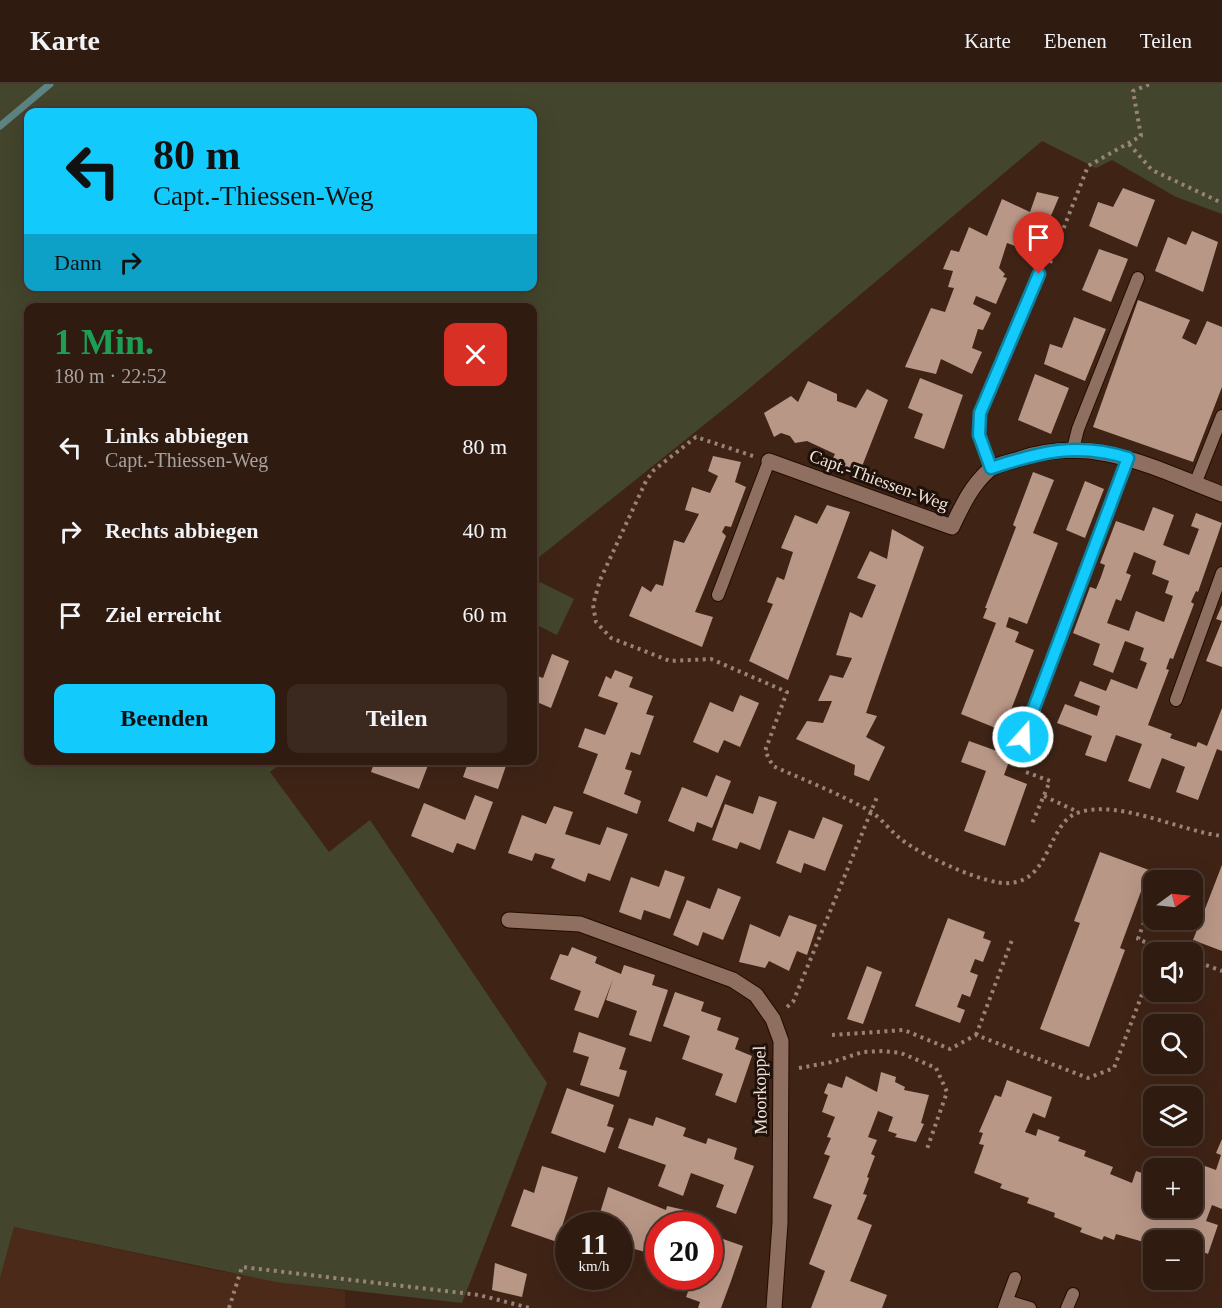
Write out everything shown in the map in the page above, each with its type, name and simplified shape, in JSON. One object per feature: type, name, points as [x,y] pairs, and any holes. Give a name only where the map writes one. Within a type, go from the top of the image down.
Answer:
[{"type":"street","name":"Capt.-Thiessen-Weg","points":[[769,461],[952,527],[967,494],[991,468],[1039,453],[1073,449],[1109,452],[1222,494]]},
{"type":"street","name":"Moorkoppel","points":[[509,920],[580,924],[721,975],[756,995],[773,1019],[781,1041],[780,1223],[774,1308]]},
{"type":"lane","points":[[991,468],[979,435],[980,413],[1039,274]]},
{"type":"lane","points":[[1073,449],[1078,429],[1137,278]]},
{"type":"lane","points":[[1196,484],[1222,416]]},
{"type":"lane","points":[[1023,737],[1128,458]]},
{"type":"lane","points":[[718,595],[769,461]]},
{"type":"lane","points":[[1176,700],[1222,573]]},
{"type":"lane","points":[[1015,1278],[1005,1304],[1030,1308]]},
{"type":"lane","points":[[1067,1308],[1072,1294]]},
{"type":"path","points":[[1039,274],[1052,262],[1088,166],[1141,136],[1133,91],[1150,84]]},
{"type":"path","points":[[1130,144],[1152,170],[1222,203]]},
{"type":"path","points":[[769,461],[696,437],[654,470],[646,481],[600,580],[593,605],[596,622],[611,638],[669,662],[711,659],[787,692],[765,751],[773,766],[870,811],[903,841],[960,870],[995,882],[1010,883],[1026,879],[1041,866],[1062,826],[1078,812],[1096,809],[1118,811],[1201,834],[1222,836]]},
{"type":"path","points":[[1026,772],[1050,781],[1031,826]]},
{"type":"path","points":[[1044,796],[1078,812]]},
{"type":"path","points":[[773,1019],[793,1002],[877,797]]},
{"type":"path","points":[[1143,925],[1138,939],[1144,942]]},
{"type":"path","points":[[832,1035],[904,1030],[950,1049],[975,1035],[1012,940]]},
{"type":"path","points":[[1203,964],[1222,971]]},
{"type":"path","points":[[975,1035],[1088,1078],[1114,1068],[1143,992]]},
{"type":"path","points":[[781,1069],[832,1062],[863,1052],[883,1051],[901,1053],[936,1068],[947,1092],[927,1149]]},
{"type":"path","points":[[229,1308],[242,1267],[479,1295],[530,1308]]},
{"type":"shaded area","points":[[14,1227],[218,1271],[345,1291],[345,1308],[0,1308],[0,1278]]},
{"type":"green space","points":[[0,84],[1222,84],[1222,214],[1176,197],[1112,160],[1096,168],[1042,141],[745,392],[537,559],[537,303],[24,303],[24,765],[279,765],[270,772],[329,852],[370,820],[547,1083],[462,1303],[276,1282],[14,1227],[0,1278]]},
{"type":"green space","points":[[540,582],[574,599],[557,635],[537,625],[537,589]]},
{"type":"building","points":[[1123,188],[1155,200],[1137,247],[1089,226],[1098,202],[1113,207]]},
{"type":"building","points":[[1037,192],[1059,197],[1035,253],[1007,243],[999,268],[1005,274],[1003,277],[1007,278],[996,304],[976,296],[973,304],[991,313],[983,330],[978,329],[972,348],[982,352],[972,374],[941,359],[936,374],[905,367],[931,308],[945,312],[954,288],[948,287],[953,271],[943,269],[951,250],[959,252],[969,227],[987,236],[1002,199],[1030,212]]},
{"type":"building","points":[[1192,231],[1218,242],[1203,292],[1155,271],[1168,237],[1186,245]]},
{"type":"building","points":[[1099,249],[1128,259],[1111,302],[1082,290]]},
{"type":"building","points":[[1138,300],[1190,320],[1182,338],[1196,345],[1207,321],[1222,327],[1222,387],[1193,462],[1093,427]]},
{"type":"building","points":[[1074,317],[1106,329],[1085,381],[1044,364],[1050,344],[1062,348]]},
{"type":"building","points":[[1035,374],[1069,388],[1051,434],[1018,420]]},
{"type":"building","points":[[920,378],[963,395],[944,449],[914,438],[923,414],[908,408]]},
{"type":"building","points":[[808,381],[837,394],[837,401],[856,408],[867,389],[888,400],[859,474],[832,460],[835,454],[807,441],[795,443],[790,436],[781,433],[774,437],[764,413],[791,396],[798,402]]},
{"type":"building","points":[[713,456],[741,462],[735,482],[746,487],[731,527],[725,526],[722,532],[726,536],[695,612],[713,617],[702,647],[629,616],[642,586],[651,592],[656,584],[663,586],[674,540],[684,543],[699,514],[685,510],[692,487],[710,493],[718,476],[708,471]]},
{"type":"building","points":[[1033,472],[1054,480],[1033,533],[1058,543],[1027,624],[1009,617],[1006,627],[1019,632],[1015,642],[1034,650],[1003,731],[961,714],[996,623],[983,618],[987,608],[985,608],[1016,527],[1013,525]]},
{"type":"building","points":[[1085,481],[1104,489],[1085,538],[1066,530]]},
{"type":"building","points":[[827,505],[850,512],[788,680],[749,661],[773,604],[767,602],[777,577],[784,580],[793,552],[781,548],[795,515],[817,524]]},
{"type":"building","points":[[1153,507],[1174,515],[1163,545],[1189,555],[1199,529],[1191,526],[1196,513],[1222,523],[1198,592],[1196,591],[1191,602],[1194,604],[1173,659],[1170,658],[1166,669],[1169,670],[1148,725],[1172,734],[1170,738],[1196,747],[1198,742],[1207,746],[1222,708],[1222,751],[1217,749],[1198,800],[1176,792],[1185,767],[1162,758],[1150,789],[1128,781],[1142,744],[1116,735],[1106,762],[1085,755],[1092,736],[1057,723],[1065,704],[1097,716],[1100,706],[1074,696],[1080,681],[1106,691],[1111,679],[1137,689],[1147,663],[1140,660],[1144,648],[1125,641],[1113,673],[1093,665],[1100,644],[1073,633],[1090,587],[1096,589],[1101,577],[1105,565],[1100,563],[1116,521],[1144,531]],"holes":[[[1134,552],[1156,561],[1152,574],[1169,581],[1165,593],[1173,596],[1164,622],[1136,611],[1129,631],[1107,623],[1116,599],[1121,601],[1131,575],[1126,573]]]},
{"type":"building","points":[[892,529],[924,547],[866,713],[877,716],[866,737],[885,747],[869,781],[854,775],[855,765],[796,739],[807,721],[823,723],[832,701],[818,701],[830,675],[843,678],[852,658],[836,655],[850,612],[862,618],[876,585],[857,578],[870,551],[887,559]]},
{"type":"building","points":[[1222,605],[1222,621],[1216,619]]},
{"type":"building","points":[[1222,621],[1222,667],[1206,661]]},
{"type":"building","points":[[552,654],[569,661],[551,708],[537,702],[537,676],[543,678]]},
{"type":"building","points":[[615,670],[633,677],[629,687],[653,696],[646,714],[654,716],[640,755],[631,752],[625,769],[632,771],[624,794],[641,801],[637,814],[583,793],[598,754],[578,747],[585,728],[605,735],[618,703],[598,696],[606,676],[611,679]]},
{"type":"building","points":[[740,695],[759,703],[740,747],[724,740],[718,753],[693,742],[710,702],[733,712]]},
{"type":"building","points":[[969,741],[1011,756],[1004,775],[1027,784],[1005,846],[964,831],[986,771],[961,762]]},
{"type":"building","points":[[373,765],[428,765],[419,789],[371,772]]},
{"type":"building","points":[[467,765],[506,765],[498,789],[463,777]]},
{"type":"building","points":[[716,775],[731,781],[712,828],[697,822],[694,832],[668,821],[682,787],[707,797]]},
{"type":"building","points":[[475,795],[493,802],[475,850],[457,843],[453,853],[411,836],[424,803],[465,820]]},
{"type":"building","points":[[759,796],[777,802],[760,850],[740,842],[737,849],[712,840],[725,804],[753,814]]},
{"type":"building","points":[[554,806],[573,812],[565,834],[600,845],[607,827],[628,834],[610,881],[588,873],[585,882],[551,868],[555,859],[535,853],[532,861],[508,853],[522,815],[546,824]]},
{"type":"building","points":[[823,817],[843,825],[825,871],[804,863],[801,873],[776,863],[789,830],[814,839]]},
{"type":"building","points":[[1100,852],[1149,870],[1143,870],[1143,886],[1120,948],[1125,950],[1089,1047],[1040,1029],[1080,923],[1074,921]]},
{"type":"building","points":[[1222,865],[1222,951],[1193,940],[1197,930],[1203,930],[1203,914]]},
{"type":"building","points":[[665,870],[685,877],[670,919],[644,910],[641,920],[619,912],[631,877],[659,887]]},
{"type":"building","points":[[718,888],[741,897],[723,940],[703,932],[698,946],[673,935],[687,900],[710,909]]},
{"type":"building","points":[[789,915],[817,925],[807,955],[797,951],[789,971],[769,961],[765,968],[739,962],[750,924],[780,937]]},
{"type":"building","points":[[948,918],[985,932],[983,938],[991,941],[983,962],[975,959],[970,972],[978,975],[970,997],[962,994],[957,1007],[965,1010],[960,1023],[915,1006]]},
{"type":"building","points":[[572,947],[597,957],[595,963],[621,974],[624,965],[655,975],[652,985],[668,990],[651,1042],[629,1035],[637,1011],[606,1000],[613,979],[598,1018],[574,1010],[581,991],[550,979],[560,954],[568,956]]},
{"type":"building","points":[[867,966],[882,972],[863,1024],[847,1019]]},
{"type":"building","points":[[675,992],[704,1002],[701,1011],[721,1018],[717,1030],[739,1038],[735,1049],[752,1056],[736,1103],[715,1095],[723,1074],[682,1059],[690,1036],[663,1026]]},
{"type":"building","points":[[579,1032],[626,1048],[619,1069],[627,1071],[619,1097],[580,1085],[589,1057],[573,1052]]},
{"type":"building","points":[[881,1072],[896,1077],[895,1082],[905,1087],[904,1090],[929,1095],[921,1123],[924,1124],[916,1142],[895,1137],[897,1134],[888,1131],[893,1117],[878,1111],[868,1137],[877,1140],[871,1154],[875,1156],[863,1194],[867,1195],[857,1219],[872,1225],[850,1281],[887,1295],[882,1308],[811,1308],[825,1271],[809,1264],[832,1205],[813,1198],[830,1156],[824,1154],[831,1138],[827,1137],[835,1117],[822,1112],[828,1095],[824,1093],[828,1083],[842,1088],[846,1076],[877,1092]]},
{"type":"building","points":[[1007,1080],[1052,1097],[1045,1118],[1033,1113],[1025,1132],[1036,1136],[1038,1129],[1060,1137],[1058,1141],[1086,1151],[1084,1156],[1113,1167],[1110,1174],[1132,1183],[1136,1171],[1143,1173],[1143,1218],[1203,1218],[1203,1171],[1205,1166],[1216,1170],[1221,1155],[1216,1153],[1222,1139],[1222,1209],[1212,1205],[1206,1221],[1218,1225],[1208,1254],[1203,1252],[1203,1230],[1143,1230],[1143,1242],[1116,1234],[1114,1240],[1104,1236],[1102,1240],[1080,1232],[1082,1228],[1054,1217],[1055,1213],[1027,1203],[1029,1198],[1000,1188],[1002,1184],[974,1173],[984,1145],[979,1144],[983,1133],[979,1132],[995,1095],[1001,1097]]},
{"type":"building","points":[[567,1088],[614,1105],[607,1126],[614,1128],[605,1153],[551,1133]]},
{"type":"building","points":[[656,1117],[686,1128],[683,1136],[706,1144],[708,1138],[737,1148],[734,1159],[754,1166],[736,1214],[716,1207],[724,1185],[691,1173],[683,1196],[658,1186],[666,1165],[618,1148],[629,1118],[653,1126]]},
{"type":"building","points":[[542,1166],[578,1177],[567,1212],[555,1212],[555,1241],[511,1226],[524,1189],[534,1193]]},
{"type":"building","points":[[608,1187],[666,1210],[667,1206],[689,1211],[645,1212],[645,1252],[633,1249],[633,1212],[600,1212]]},
{"type":"building","points":[[723,1239],[743,1246],[721,1308],[698,1308],[700,1302],[686,1297],[689,1290],[723,1290]]},
{"type":"building","points":[[495,1263],[527,1274],[522,1297],[492,1290]]},
{"type":"waterway","points":[[0,126],[50,84]]},
{"type":"route","points":[[1023,737],[1128,458],[1109,452],[1073,449],[1039,453],[991,468],[979,435],[980,413],[1039,274]]}]
